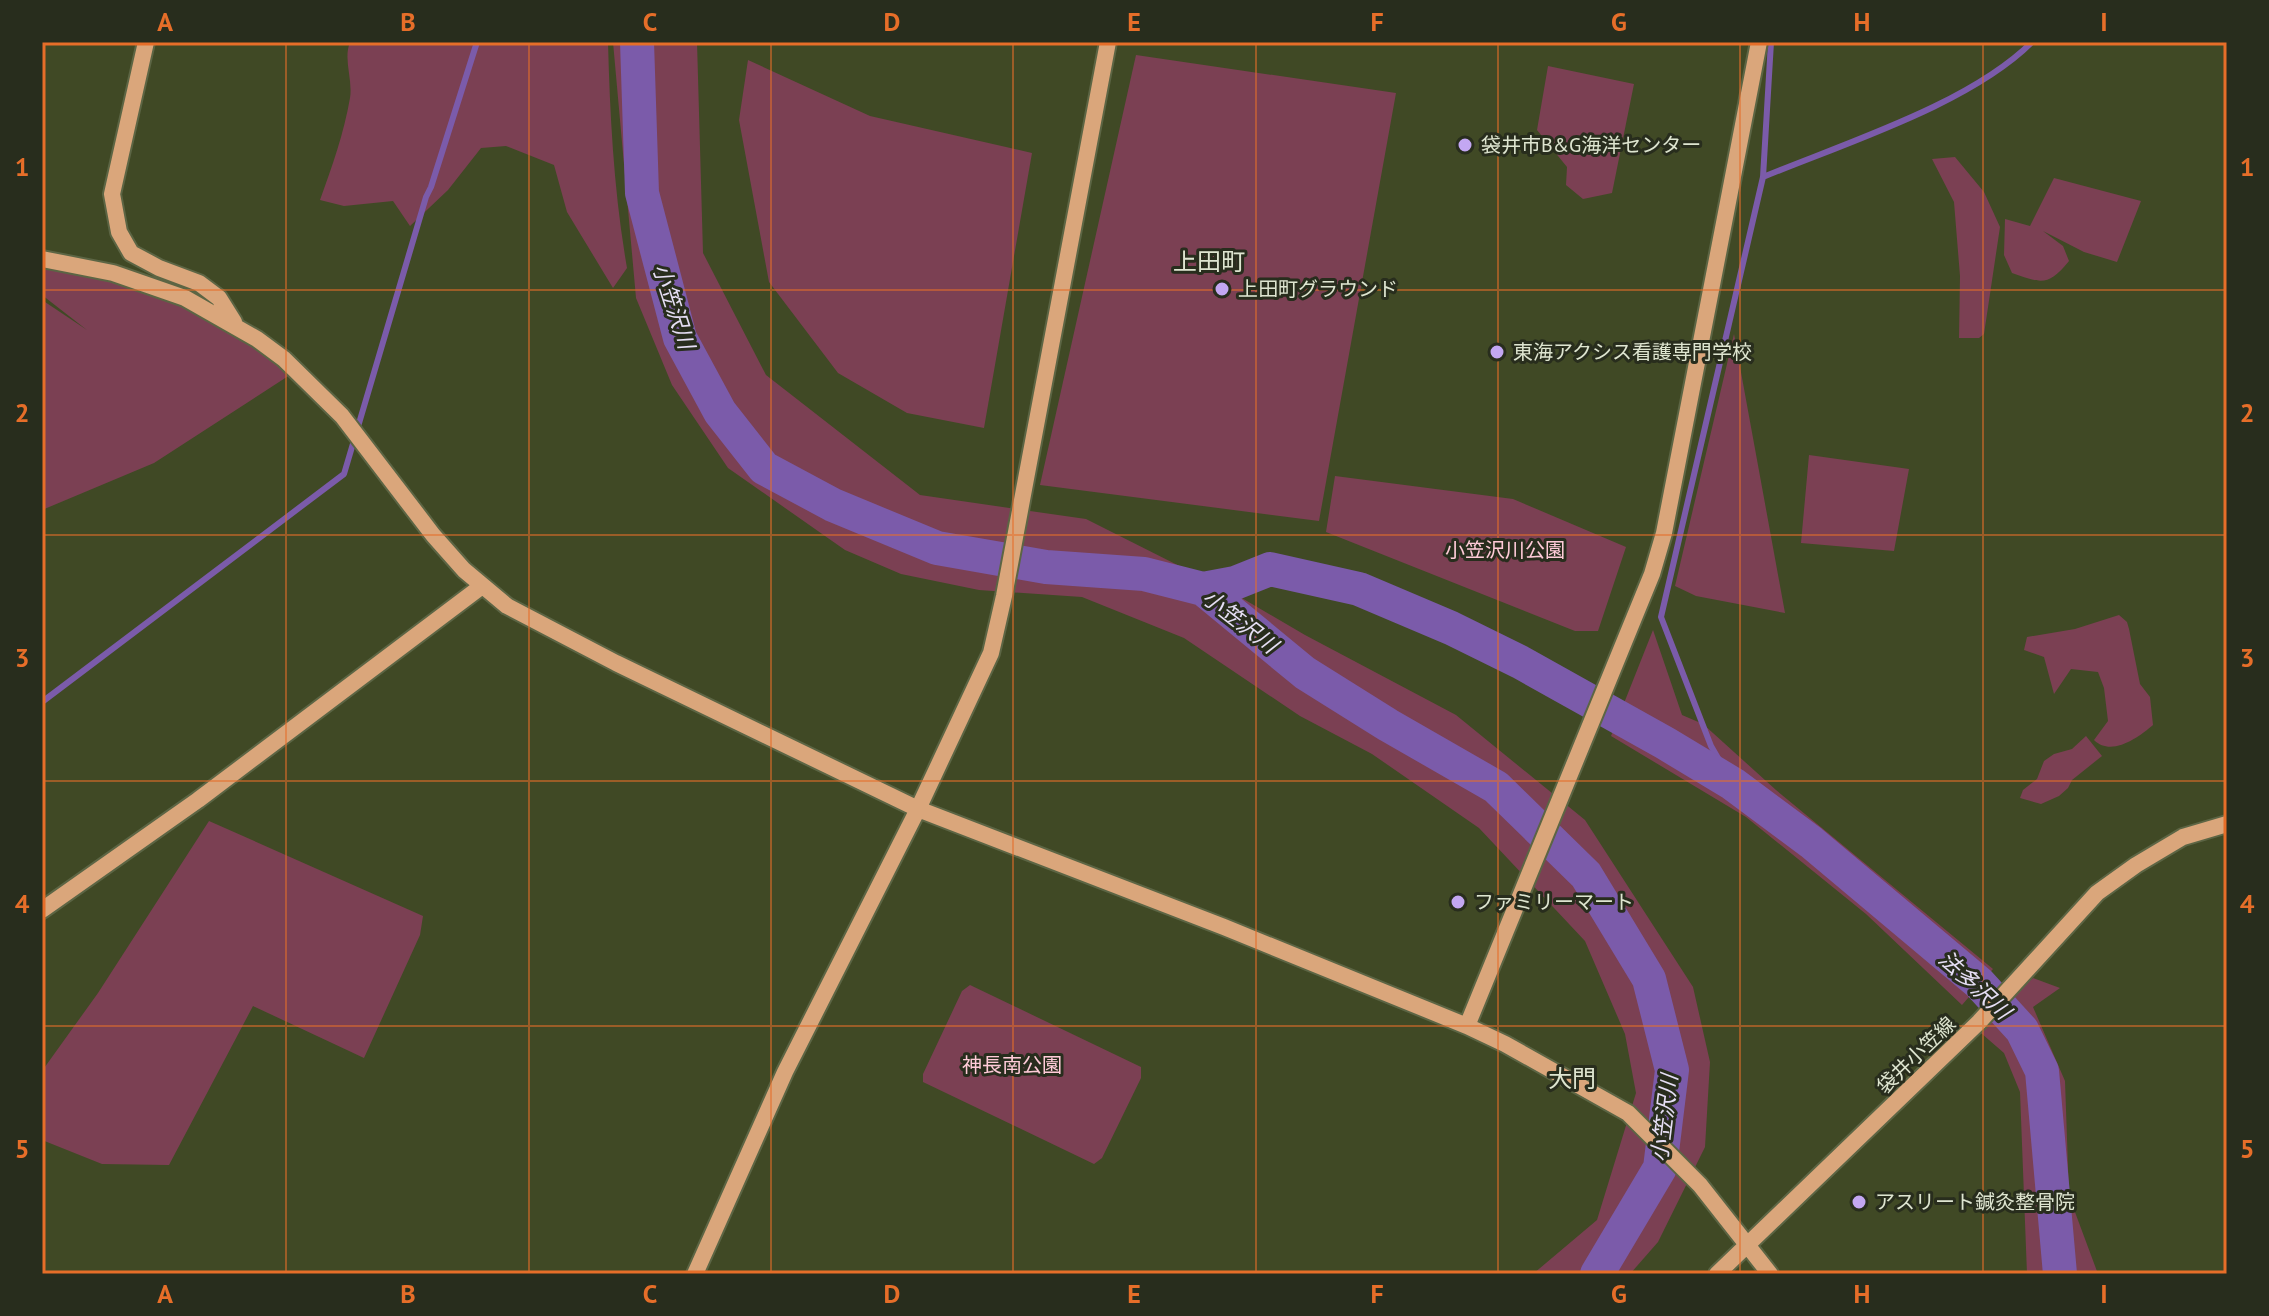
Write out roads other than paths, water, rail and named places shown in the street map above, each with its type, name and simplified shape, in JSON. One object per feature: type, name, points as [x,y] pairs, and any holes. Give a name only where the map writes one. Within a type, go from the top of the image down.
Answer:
[{"type":"street","points":[[146,42],[112,194],[119,232],[131,253],[159,268],[199,283],[219,298],[237,327]]},
{"type":"street","points":[[695,1274],[785,1072],[918,809],[991,653],[1108,42]]},
{"type":"street","points":[[1467,1026],[1652,574],[1664,533],[1759,42]]},
{"type":"street","points":[[42,259],[113,273],[185,298],[237,327],[284,359],[342,416],[433,535],[464,570],[507,606],[616,663],[918,809],[1224,927],[1467,1026],[1505,1044],[1633,1117],[1700,1185],[1770,1274]]},
{"type":"street","points":[[42,910],[198,800],[482,586]]},
{"type":"street","name":"袋井小笠線","points":[[1717,1274],[1979,1022],[2097,893],[2183,837],[2227,824]]},
{"type":"waterway","points":[[42,702],[344,474],[426,197],[477,42]]},
{"type":"waterway","name":"小笠沢川","points":[[637,42],[642,193],[680,338],[720,412],[764,468],[833,505],[937,548],[1046,567],[1144,574],[1203,589],[1305,673],[1496,787],[1586,875],[1649,979],[1672,1070],[1660,1168],[1597,1274]]},
{"type":"waterway","points":[[1733,784],[1711,746],[1661,617],[1763,177],[1771,42]]},
{"type":"waterway","points":[[1763,177],[1868,136],[1941,103],[2006,64],[2032,42]]},
{"type":"waterway","name":"法多沢川","points":[[1203,589],[1235,583],[1270,569],[1359,589],[1451,628],[1520,662],[1665,743],[1733,784],[1811,842],[1979,983],[2022,1030],[2042,1071],[2060,1274]]},
{"type":"place","name":"袋井市B&G海洋センター","points":[[1465,145]]},
{"type":"place","name":"上田町グラウンド","points":[[1222,289]]},
{"type":"place","name":"東海アクシス看護専門学校","points":[[1497,352]]},
{"type":"place","name":"ファミリーマート","points":[[1458,902]]},
{"type":"place","name":"アスリート鍼灸整骨院","points":[[1859,1202]]},
{"type":"district","name":"上田町","points":[[1209,261]]},
{"type":"district","name":"大門","points":[[1572,1078]]},
{"type":"park label","name":"小笠沢川公園","points":[[1505,550]]},
{"type":"park label","name":"神長南公園","points":[[1012,1065]]}]
